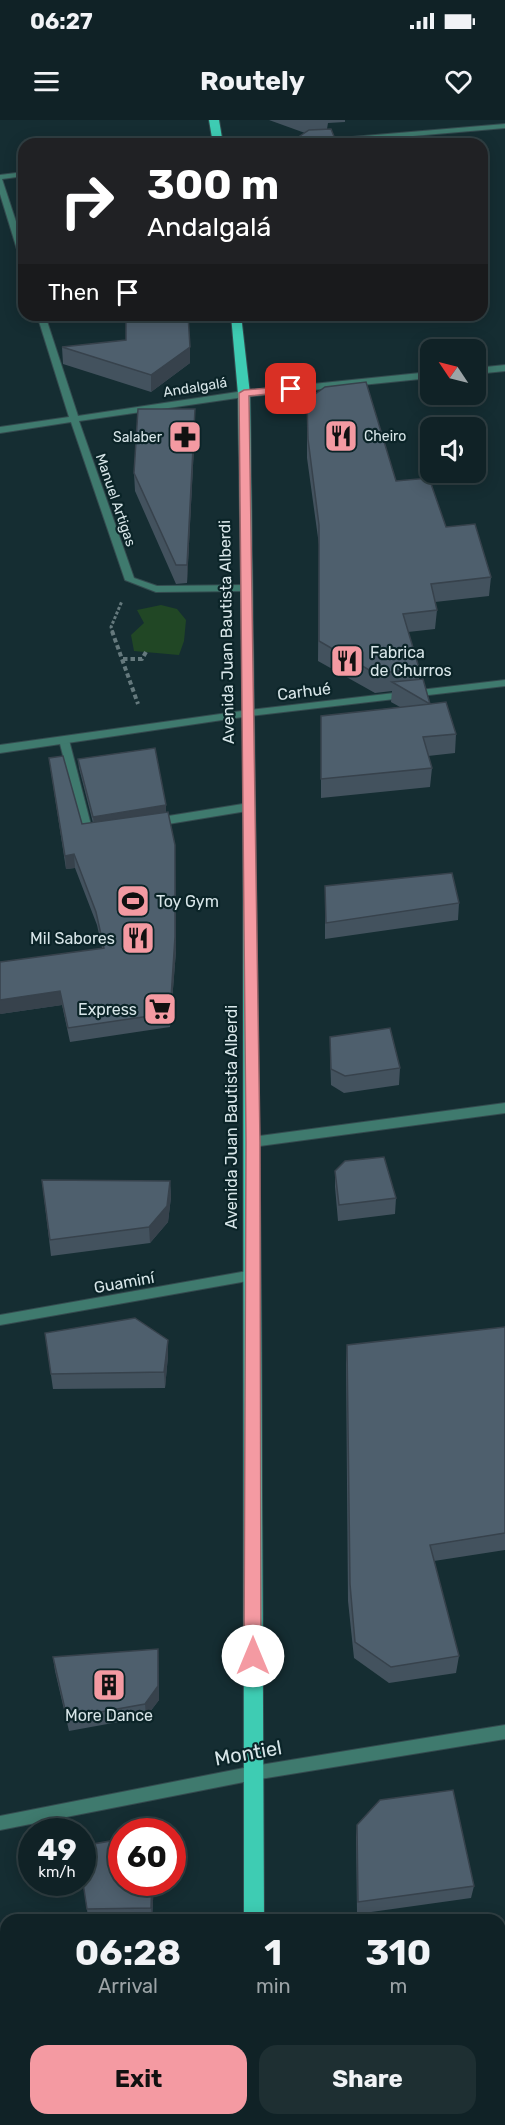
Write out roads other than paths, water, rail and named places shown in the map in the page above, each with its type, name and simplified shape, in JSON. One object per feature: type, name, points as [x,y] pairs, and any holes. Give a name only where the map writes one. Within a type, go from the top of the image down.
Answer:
[{"type":"main road","points":[[214,120],[217,138]]},
{"type":"main road","name":"Avenida Juan Bautista Alberdi","points":[[237,321],[244,393],[249,713],[253,1142],[254,1914]]},
{"type":"street","points":[[364,138],[505,126]]},
{"type":"street","points":[[18,175],[0,179],[18,239]]},
{"type":"street","name":"Manuel Artigas","points":[[43,321],[130,580],[156,589],[247,588]]},
{"type":"street","points":[[486,370],[505,368]]},
{"type":"street","name":"Andalgalá","points":[[0,430],[244,393],[420,376]]},
{"type":"street","name":"Carhué","points":[[0,749],[249,713],[505,683]]},
{"type":"street","points":[[64,740],[88,833],[111,830]]},
{"type":"street","points":[[146,824],[249,807]]},
{"type":"street","points":[[253,1142],[505,1108]]},
{"type":"street","name":"Guaminí","points":[[0,1320],[253,1275]]},
{"type":"street","name":"Montiel","points":[[0,1823],[254,1773],[505,1732]]},
{"type":"place","name":"Cheiro","points":[[341,436]]},
{"type":"place","name":"Salaber","points":[[185,437]]},
{"type":"place","name":"Fabrica de Churros","points":[[347,661]]},
{"type":"place","name":"Toy Gym","points":[[133,901]]},
{"type":"place","name":"Mil Sabores","points":[[138,938]]},
{"type":"place","name":"Express","points":[[160,1009]]},
{"type":"place","name":"More Dance","points":[[109,1685]]}]
